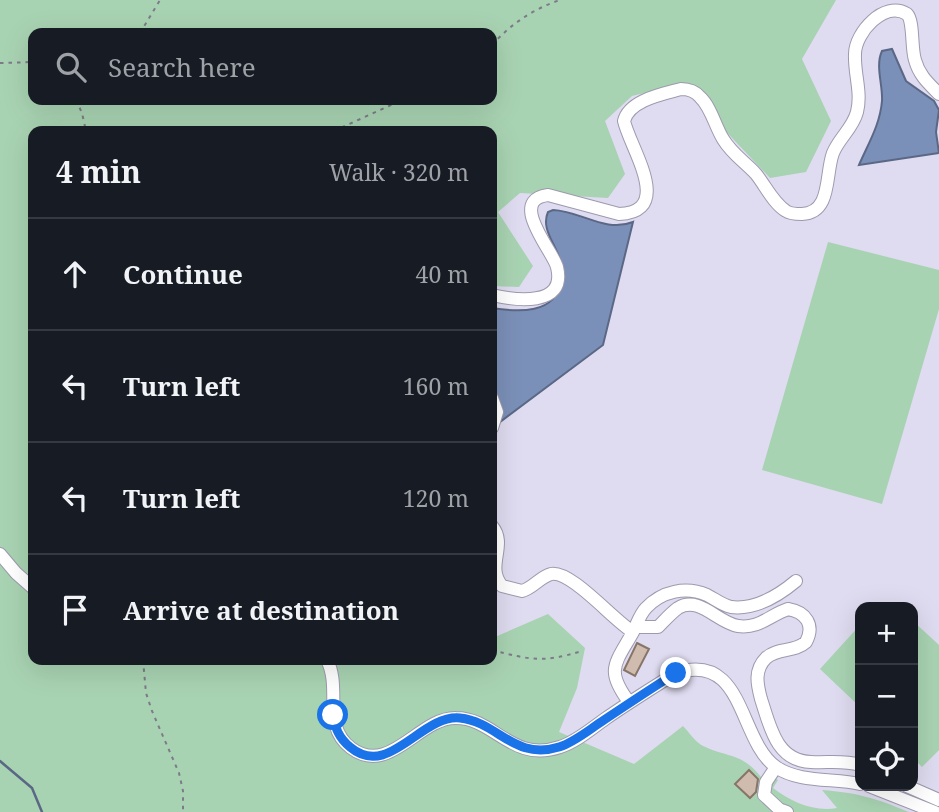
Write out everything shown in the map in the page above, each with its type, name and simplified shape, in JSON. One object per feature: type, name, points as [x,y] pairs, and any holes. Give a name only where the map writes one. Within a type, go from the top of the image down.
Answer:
[{"type":"street","points":[[497,296],[535,300],[548,293],[556,282],[557,265],[532,219],[533,206],[539,198],[548,195],[619,214],[631,213],[642,205],[648,192],[647,180],[624,121],[627,111],[637,104],[681,89],[699,95],[736,157],[756,174],[780,206],[800,214],[813,211],[822,201],[833,153],[857,115],[860,97],[855,53],[858,35],[868,21],[888,8],[907,14],[911,19],[912,47],[919,71],[939,94]]},
{"type":"street","points":[[497,536],[497,557]]},
{"type":"street","points":[[0,554],[28,584]]},
{"type":"street","points":[[497,577],[502,586],[522,591],[550,575],[562,575],[574,581],[619,623],[634,629],[658,627],[685,605],[698,606],[719,620],[737,626],[759,624],[788,609],[800,612],[809,622],[806,642],[794,649],[771,654],[757,673],[758,690],[775,740],[787,754],[802,761],[841,761],[855,764]]},
{"type":"street","points":[[629,702],[614,680],[614,671],[645,608],[661,597],[679,590],[706,595],[731,607],[754,606],[775,596],[796,581]]},
{"type":"street","points":[[328,665],[333,715],[338,734],[353,750],[374,756],[397,749],[437,722],[456,718],[469,719],[521,748],[550,750],[575,739],[676,673],[696,669],[715,674],[730,688],[756,743],[776,767],[790,774],[855,783]]},
{"type":"street","points":[[776,767],[766,782],[764,795],[779,809],[787,812]]},
{"type":"street","points":[[882,791],[935,812]]},
{"type":"street","points":[[918,791],[939,800]]},
{"type":"path","points":[[143,28],[160,0]]},
{"type":"path","points":[[497,40],[514,23],[540,7],[560,0]]},
{"type":"path","points":[[0,63],[28,62]]},
{"type":"path","points":[[78,105],[85,126]]},
{"type":"path","points":[[345,126],[391,105]]},
{"type":"path","points":[[497,651],[535,660],[548,660],[582,651]]},
{"type":"path","points":[[144,665],[149,702],[179,773],[183,812]]},
{"type":"green space","points":[[0,0],[836,0],[802,59],[831,121],[806,172],[770,178],[681,84],[632,96],[605,121],[625,174],[608,198],[520,193],[498,212],[533,266],[519,287],[497,286],[497,126],[28,126],[28,665],[497,665],[497,636],[548,614],[585,648],[577,688],[559,732],[634,764],[683,726],[703,746],[740,759],[761,777],[767,773],[778,780],[773,788],[803,805],[820,809],[837,808],[822,790],[867,797],[909,812],[0,812]]},
{"type":"green space","points":[[828,242],[939,270],[939,309],[882,504],[762,470]]},
{"type":"green space","points":[[918,626],[939,645],[939,750],[922,767],[918,763]]},
{"type":"green space","points":[[855,630],[855,702],[820,669]]},
{"type":"water","points":[[892,49],[906,81],[934,101],[939,110],[936,132],[939,153],[859,165],[881,110],[880,57],[882,51]]},
{"type":"water","points":[[563,211],[613,225],[633,222],[603,345],[500,422],[497,412],[497,308],[534,309],[544,306],[557,292],[561,264],[546,225],[548,212]]},
{"type":"building","points":[[637,643],[649,649],[635,676],[624,670]]},
{"type":"building","points":[[749,770],[758,779],[756,792],[750,798],[735,784]]},
{"type":"waterway","points":[[0,761],[32,788],[42,812]]},
{"type":"route","points":[[333,715],[338,734],[344,742],[353,750],[374,756],[397,749],[437,722],[456,718],[469,719],[521,748],[550,750],[575,739],[676,673]]}]
